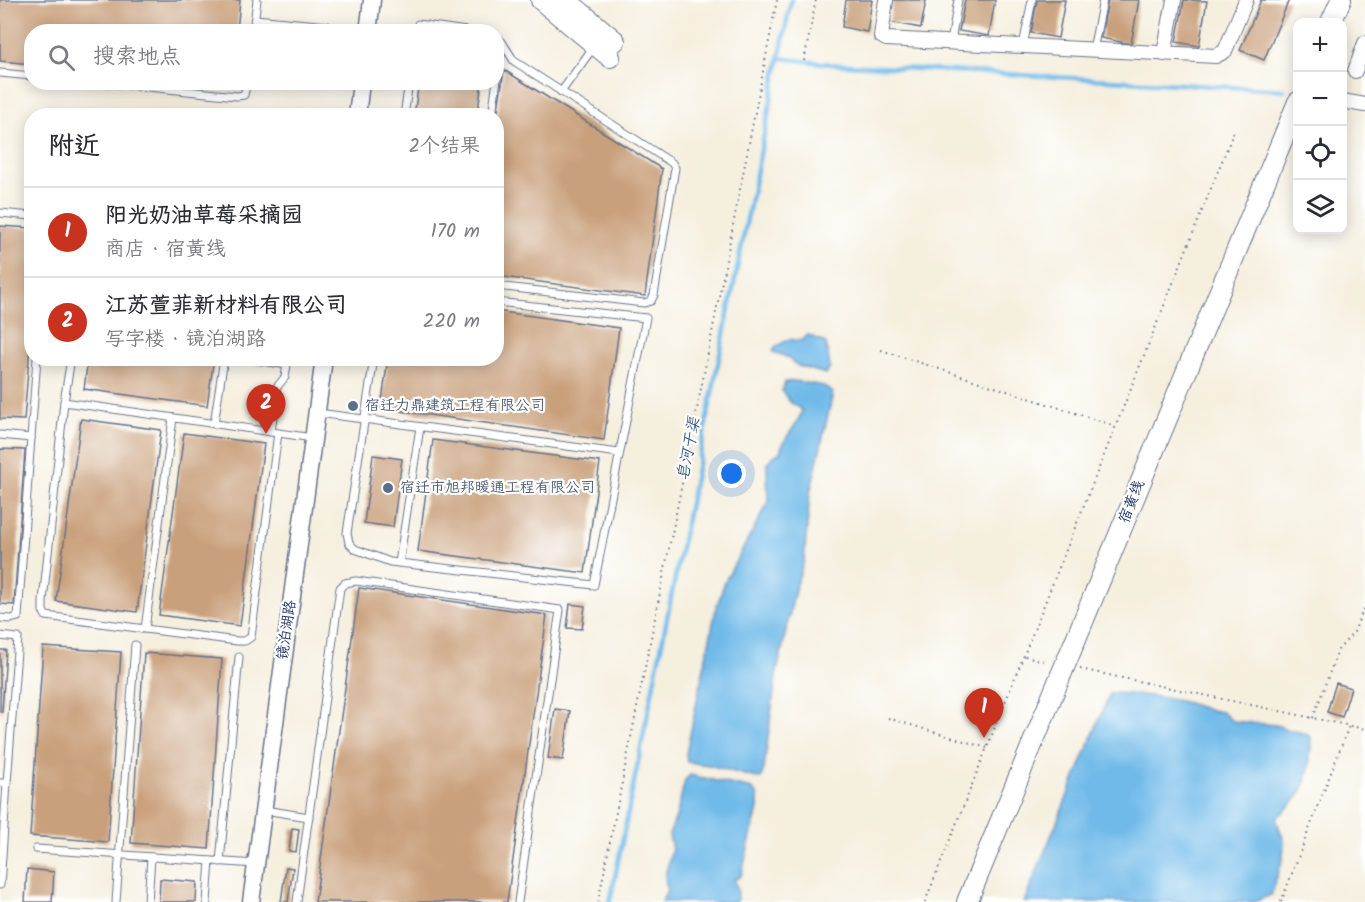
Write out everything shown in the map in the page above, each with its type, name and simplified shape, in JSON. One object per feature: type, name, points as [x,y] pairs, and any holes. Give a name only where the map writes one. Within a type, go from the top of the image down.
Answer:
[{"type":"main road","points":[[541,0],[607,48]]},
{"type":"main road","points":[[566,0],[607,48]]},
{"type":"main road","points":[[1333,18],[1341,0]]},
{"type":"main road","name":"宿黄线","points":[[967,902],[1293,114]]},
{"type":"street","points":[[886,0],[881,36],[886,39],[1216,56],[1226,51],[1246,0]]},
{"type":"street","points":[[1164,54],[1174,0]]},
{"type":"street","points":[[369,24],[373,2]]},
{"type":"street","points":[[1355,71],[1365,43]]},
{"type":"street","points":[[358,108],[360,90]]},
{"type":"street","points":[[1347,102],[1365,105]]},
{"type":"street","name":"镜泊湖路","points":[[250,902],[323,366]]},
{"type":"lane","points":[[254,24],[257,0]]},
{"type":"lane","points":[[951,42],[958,0]]},
{"type":"lane","points":[[1023,46],[1032,0]]},
{"type":"lane","points":[[1093,50],[1103,0]]},
{"type":"lane","points":[[255,19],[307,24]]},
{"type":"lane","points":[[504,46],[514,61],[672,162],[675,168],[654,295],[651,301],[644,303],[504,287]]},
{"type":"lane","points":[[561,92],[607,48]]},
{"type":"lane","points":[[0,73],[24,75]]},
{"type":"lane","points":[[177,90],[237,96],[244,96],[245,90]]},
{"type":"lane","points":[[405,108],[408,90]]},
{"type":"lane","points":[[493,108],[494,90]]},
{"type":"lane","points":[[0,213],[24,215]]},
{"type":"lane","points":[[373,366],[347,533],[349,543],[355,549],[364,554],[399,563],[594,585],[646,318],[504,303]]},
{"type":"lane","points":[[0,618],[18,617],[36,366]]},
{"type":"lane","points":[[70,366],[43,611],[46,616],[237,641],[245,641],[251,637],[275,432],[277,387],[285,377],[286,366]]},
{"type":"lane","points":[[214,424],[223,366]]},
{"type":"lane","points":[[64,402],[313,438]]},
{"type":"lane","points":[[316,413],[619,453]]},
{"type":"lane","points":[[145,629],[173,418]]},
{"type":"lane","points":[[399,563],[420,427]]},
{"type":"lane","points":[[0,435],[31,438]]},
{"type":"lane","points":[[297,902],[340,588],[345,583],[356,581],[560,610],[518,902]]},
{"type":"lane","points":[[0,636],[18,638],[3,783],[0,885]]},
{"type":"lane","points":[[116,902],[135,645]]},
{"type":"lane","points":[[220,862],[239,657]]},
{"type":"lane","points":[[263,810],[309,817]]},
{"type":"lane","points":[[36,849],[256,864]]},
{"type":"lane","points":[[148,902],[151,857]]},
{"type":"lane","points":[[207,902],[210,861]]},
{"type":"path","points":[[598,902],[777,0]]},
{"type":"path","points":[[804,61],[816,0]]},
{"type":"path","points":[[925,902],[1234,131]]},
{"type":"path","points":[[881,350],[1116,426]]},
{"type":"path","points":[[1313,718],[1338,650],[1354,632],[1365,605]]},
{"type":"path","points":[[1023,656],[1365,729]]},
{"type":"path","points":[[888,718],[987,748]]},
{"type":"path","points":[[1281,902],[1349,726]]},
{"type":"water","points":[[808,335],[826,343],[830,367],[826,374],[798,366],[785,356],[773,352],[775,347],[789,339],[801,341]]},
{"type":"water","points":[[795,381],[824,386],[833,393],[810,493],[804,561],[796,585],[776,676],[761,778],[687,762],[686,754],[716,609],[725,581],[768,503],[767,465],[771,458],[780,452],[802,410],[790,402],[782,391],[785,382]]},
{"type":"water","points":[[1110,693],[1171,699],[1222,712],[1232,721],[1276,725],[1311,737],[1310,764],[1305,784],[1297,798],[1276,819],[1284,841],[1283,858],[1271,895],[1254,902],[1024,902]]},
{"type":"water","points":[[690,775],[752,789],[758,796],[758,809],[741,876],[734,880],[738,890],[737,902],[662,902],[667,889],[665,876],[672,849],[669,835],[677,814],[685,780]]},
{"type":"building","points":[[0,0],[240,0],[238,24],[24,24],[24,63],[0,61]]},
{"type":"building","points":[[846,0],[872,0],[867,32],[842,27]]},
{"type":"building","points":[[893,0],[926,0],[921,28],[889,22]]},
{"type":"building","points":[[965,0],[995,0],[989,36],[959,31]]},
{"type":"building","points":[[1037,0],[1065,0],[1058,38],[1031,33]]},
{"type":"building","points":[[1108,0],[1139,0],[1131,44],[1101,38]]},
{"type":"building","points":[[1184,0],[1207,1],[1199,46],[1176,42]]},
{"type":"building","points":[[1261,0],[1289,0],[1264,60],[1240,50]]},
{"type":"building","points":[[504,70],[662,169],[645,296],[504,277],[504,108],[498,108],[501,90],[504,90]]},
{"type":"building","points":[[418,90],[481,90],[478,108],[415,108]]},
{"type":"building","points":[[0,226],[24,228],[24,366],[28,366],[24,420],[0,419]]},
{"type":"building","points":[[504,312],[619,328],[604,440],[381,408],[387,366],[504,366]]},
{"type":"building","points":[[87,366],[213,366],[207,406],[84,389]]},
{"type":"building","points":[[81,419],[161,430],[137,612],[56,601]]},
{"type":"building","points":[[184,433],[264,444],[240,626],[159,615]]},
{"type":"building","points":[[433,440],[600,462],[585,573],[418,551]]},
{"type":"building","points":[[0,449],[25,450],[14,605],[0,604]]},
{"type":"building","points":[[373,455],[402,459],[393,527],[364,523]]},
{"type":"building","points":[[359,588],[547,615],[507,902],[315,902]]},
{"type":"building","points":[[570,604],[585,606],[582,629],[567,628]]},
{"type":"building","points":[[43,647],[121,652],[108,842],[30,836]]},
{"type":"building","points":[[0,650],[6,650],[2,712],[0,712]]},
{"type":"building","points":[[144,653],[222,659],[209,849],[131,843]]},
{"type":"building","points":[[1336,683],[1351,688],[1342,717],[1327,712]]},
{"type":"building","points":[[555,709],[570,711],[563,760],[548,758]]},
{"type":"building","points":[[292,828],[299,829],[296,852],[289,851]]},
{"type":"building","points":[[286,867],[293,868],[288,902],[281,902]]},
{"type":"building","points":[[27,869],[54,872],[52,902],[25,902]]},
{"type":"building","points":[[160,879],[197,882],[196,902],[159,902]]},
{"type":"waterway","name":"皂河干渠","points":[[610,902],[791,0]]},
{"type":"waterway","points":[[780,58],[830,64],[1284,90]]},
{"type":"place","name":"宿迁力鼎建筑工程有限公司","points":[[353,406]]},
{"type":"place","name":"江苏萱菲新材料有限公司","points":[[266,434]]},
{"type":"place","name":"宿迁市旭邦暖通工程有限公司","points":[[388,488]]},
{"type":"place","name":"阳光奶油草莓采摘园","points":[[984,738]]}]
